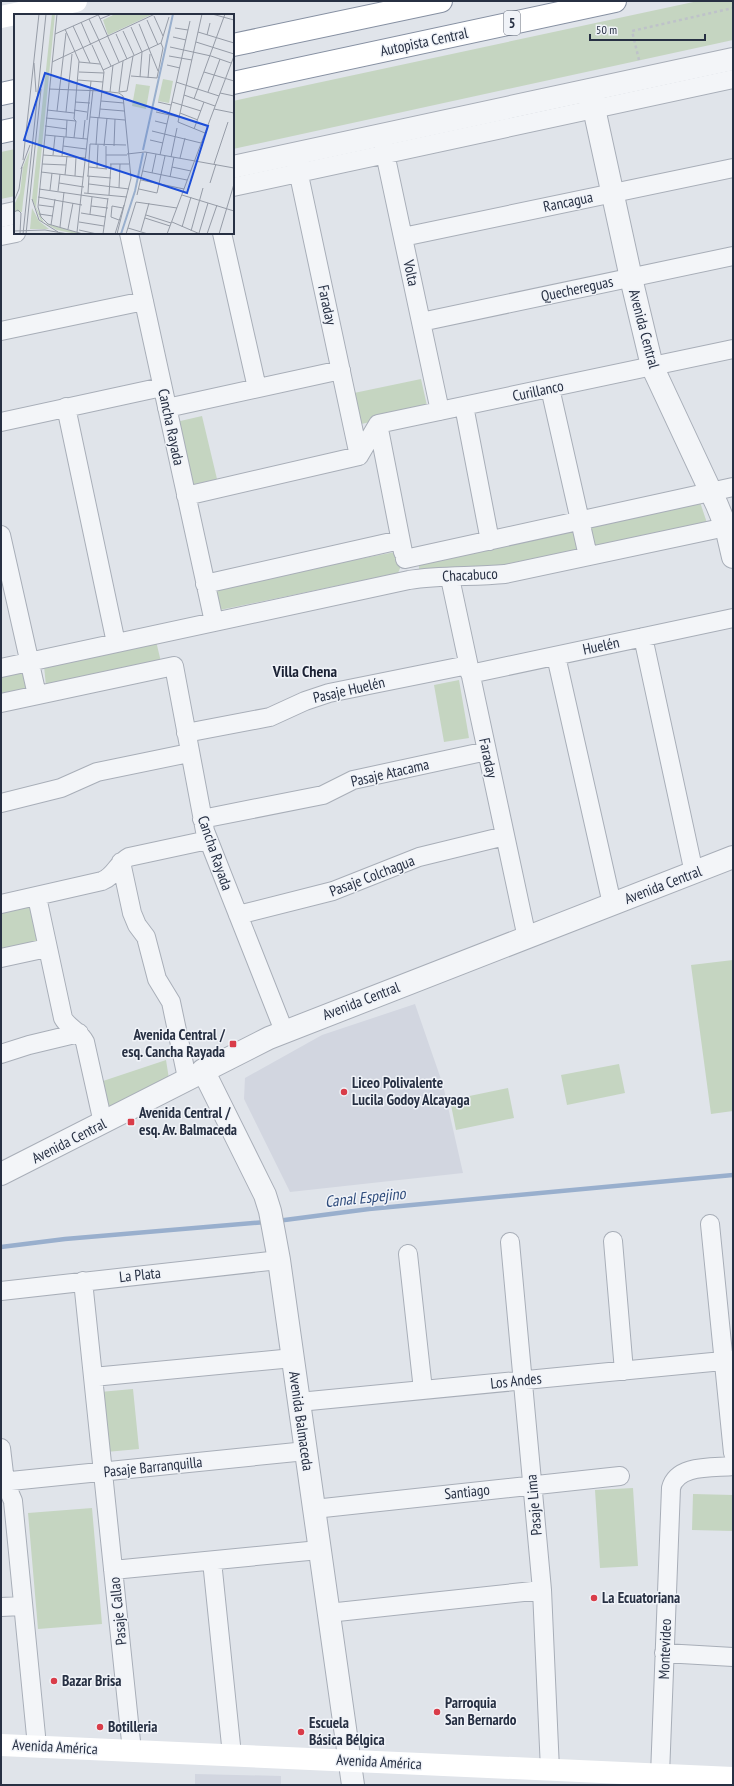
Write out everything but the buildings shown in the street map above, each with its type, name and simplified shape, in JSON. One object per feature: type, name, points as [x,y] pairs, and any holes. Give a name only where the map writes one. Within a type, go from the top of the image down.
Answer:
[{"type":"main road","points":[[15,14],[76,1]]},
{"type":"main road","points":[[234,45],[438,1]]},
{"type":"main road","name":"Autopista Central","points":[[234,83],[615,1]]},
{"type":"main road","points":[[1,17],[14,14]]},
{"type":"main road","points":[[1,81],[14,81]]},
{"type":"main road","points":[[1,94],[14,91]]},
{"type":"main road","points":[[1,132],[14,130]]},
{"type":"main road","name":"Avenida América","points":[[1,1745],[733,1778]]},
{"type":"street","points":[[592,100],[733,59]]},
{"type":"street","points":[[234,167],[296,163],[592,100],[733,79]]},
{"type":"street","name":"Avenida Central","points":[[592,100],[652,366],[726,527],[733,557]]},
{"type":"street","name":"Volta","points":[[384,145],[440,411]]},
{"type":"street","points":[[234,187],[296,163]]},
{"type":"street","name":"Faraday","points":[[296,163],[359,456]]},
{"type":"street","name":"Rancagua","points":[[404,237],[612,192],[733,168]]},
{"type":"street","points":[[1,216],[14,213]]},
{"type":"street","points":[[1,236],[14,233]]},
{"type":"street","name":"Cancha Rayada","points":[[129,234],[214,622]]},
{"type":"street","points":[[222,234],[257,388]]},
{"type":"street","name":"Quechereguas","points":[[421,322],[733,256]]},
{"type":"street","points":[[1,331],[144,301]]},
{"type":"street","name":"Curillanco","points":[[378,424],[733,349]]},
{"type":"street","points":[[167,408],[341,370]]},
{"type":"street","points":[[1,422],[162,387]]},
{"type":"street","points":[[550,388],[588,556]]},
{"type":"street","points":[[464,406],[490,541]]},
{"type":"street","points":[[66,408],[116,643]]},
{"type":"street","points":[[186,496],[359,456],[378,424]]},
{"type":"street","points":[[378,424],[409,580]]},
{"type":"street","name":"Chacabuco","points":[[405,559],[733,488]]},
{"type":"street","name":"Chacabuco","points":[[1,668],[409,580],[434,577],[450,578],[504,574],[726,527]]},
{"type":"street","points":[[1,535],[5,568],[36,695],[1,703]]},
{"type":"street","points":[[206,584],[400,540]]},
{"type":"street","name":"Faraday","points":[[450,578],[527,938]]},
{"type":"street","name":"Huelén","points":[[469,669],[556,656],[733,618]]},
{"type":"street","points":[[643,637],[694,873]]},
{"type":"street","points":[[556,656],[612,904]]},
{"type":"street","name":"Cancha Rayada","points":[[36,695],[174,666],[189,753],[202,819],[208,840],[284,1031]]},
{"type":"street","name":"Pasaje Huelén","points":[[186,733],[270,717],[305,701],[329,693],[469,669]]},
{"type":"street","name":"Pasaje Atacama","points":[[202,819],[323,795],[353,780],[486,751]]},
{"type":"street","points":[[1,803],[61,788],[97,772],[189,753]]},
{"type":"street","name":"Pasaje Colchagua","points":[[238,916],[333,891],[418,857],[505,836]]},
{"type":"street","points":[[1,904],[37,897],[107,879],[112,876],[121,862],[135,855],[208,840]]},
{"type":"street","name":"Avenida Central","points":[[1,1174],[103,1123],[195,1074],[284,1031],[733,857]]},
{"type":"street","points":[[121,862],[132,913],[137,925],[146,937],[157,979],[171,1002],[195,1074]]},
{"type":"street","points":[[37,897],[63,1018],[66,1023],[79,1033],[85,1042],[103,1123]]},
{"type":"street","points":[[1,958],[47,948]]},
{"type":"street","points":[[1,1054],[79,1033]]},
{"type":"street","name":"Avenida Balmaceda","points":[[195,1074],[261,1186],[270,1211],[279,1260],[353,1785]]},
{"type":"street","points":[[710,1224],[728,1361],[733,1453]]},
{"type":"street","points":[[613,1241],[624,1370]]},
{"type":"street","name":"Pasaje Lima","points":[[510,1242],[542,1590],[550,1770]]},
{"type":"street","points":[[408,1254],[423,1390]]},
{"type":"street","name":"La Plata","points":[[1,1291],[279,1260]]},
{"type":"street","name":"Pasaje Callao","points":[[83,1281],[132,1751]]},
{"type":"street","points":[[93,1376],[293,1358]]},
{"type":"street","name":"Los Andes","points":[[299,1402],[728,1361]]},
{"type":"street","points":[[1,1448],[3,1482],[13,1501],[37,1746]]},
{"type":"street","name":"Pasaje Barranquilla","points":[[3,1482],[306,1451]]},
{"type":"street","name":"Montevideo","points":[[660,1774],[671,1488],[676,1477],[689,1471],[733,1466]]},
{"type":"street","name":"Santiago","points":[[314,1509],[620,1476]]},
{"type":"street","points":[[113,1570],[319,1550]]},
{"type":"street","points":[[212,1561],[232,1755]]},
{"type":"street","points":[[328,1613],[542,1590]]},
{"type":"street","points":[[1,1608],[23,1606]]},
{"type":"street","points":[[664,1653],[733,1657]]},
{"type":"path","points":[[632,31],[733,8]]},
{"type":"shaded area","name":"Liceo Polivalente Lucila Godoy Alcayaga","points":[[415,1004],[443,1085],[463,1173],[290,1192],[244,1099],[245,1078],[322,1035]]},
{"type":"shaded area","points":[[195,1774],[281,1776],[281,1785],[195,1785]]},
{"type":"green space","points":[[698,1],[733,1],[733,40],[234,149],[234,101]]},
{"type":"green space","points":[[14,149],[14,196],[1,199],[1,152]]},
{"type":"green space","points":[[421,379],[428,410],[361,424],[354,393]]},
{"type":"green space","points":[[202,416],[217,479],[191,485],[176,422]]},
{"type":"green space","points":[[700,502],[707,523],[593,548],[588,527]]},
{"type":"green space","points":[[573,530],[578,552],[521,564],[419,577],[419,564]]},
{"type":"green space","points":[[395,552],[401,566],[398,573],[220,610],[211,588]]},
{"type":"green space","points":[[156,641],[161,662],[46,686],[44,666]]},
{"type":"green space","points":[[24,670],[27,688],[25,691],[1,695],[1,672]]},
{"type":"green space","points":[[459,680],[469,738],[444,742],[434,685]]},
{"type":"green space","points":[[31,905],[41,944],[1,952],[1,912]]},
{"type":"green space","points":[[733,960],[733,1111],[711,1114],[691,965]]},
{"type":"green space","points":[[166,1060],[169,1079],[107,1114],[100,1082]]},
{"type":"green space","points":[[619,1064],[625,1093],[567,1105],[561,1075]]},
{"type":"green space","points":[[508,1088],[514,1118],[456,1130],[450,1100]]},
{"type":"green space","points":[[133,1389],[139,1449],[106,1452],[100,1392]]},
{"type":"green space","points":[[633,1488],[638,1566],[600,1568],[595,1490]]},
{"type":"green space","points":[[693,1494],[733,1495],[733,1531],[692,1530]]},
{"type":"green space","points":[[92,1508],[102,1624],[38,1629],[28,1513]]},
{"type":"waterway","name":"Canal Espejino","points":[[277,1221],[369,1209],[733,1175]]},
{"type":"waterway","name":"Canal Espejino","points":[[1,1247],[65,1239],[266,1222]]},
{"type":"place","name":"Avenida Central / esq. Cancha Rayada","points":[[233,1044]]},
{"type":"place","name":"Liceo Polivalente Lucila Godoy Alcayaga","points":[[344,1092]]},
{"type":"place","name":"Avenida Central / esq. Av. Balmaceda","points":[[131,1122]]},
{"type":"place","name":"La Ecuatoriana","points":[[594,1598]]},
{"type":"place","name":"Bazar Brisa","points":[[54,1681]]},
{"type":"place","name":"Parroquia San Bernardo","points":[[437,1712]]},
{"type":"place","name":"Botilleria","points":[[100,1727]]},
{"type":"place","name":"Escuela Básica Bélgica","points":[[301,1732]]},
{"type":"district","name":"Villa Chena","points":[[305,671]]}]
